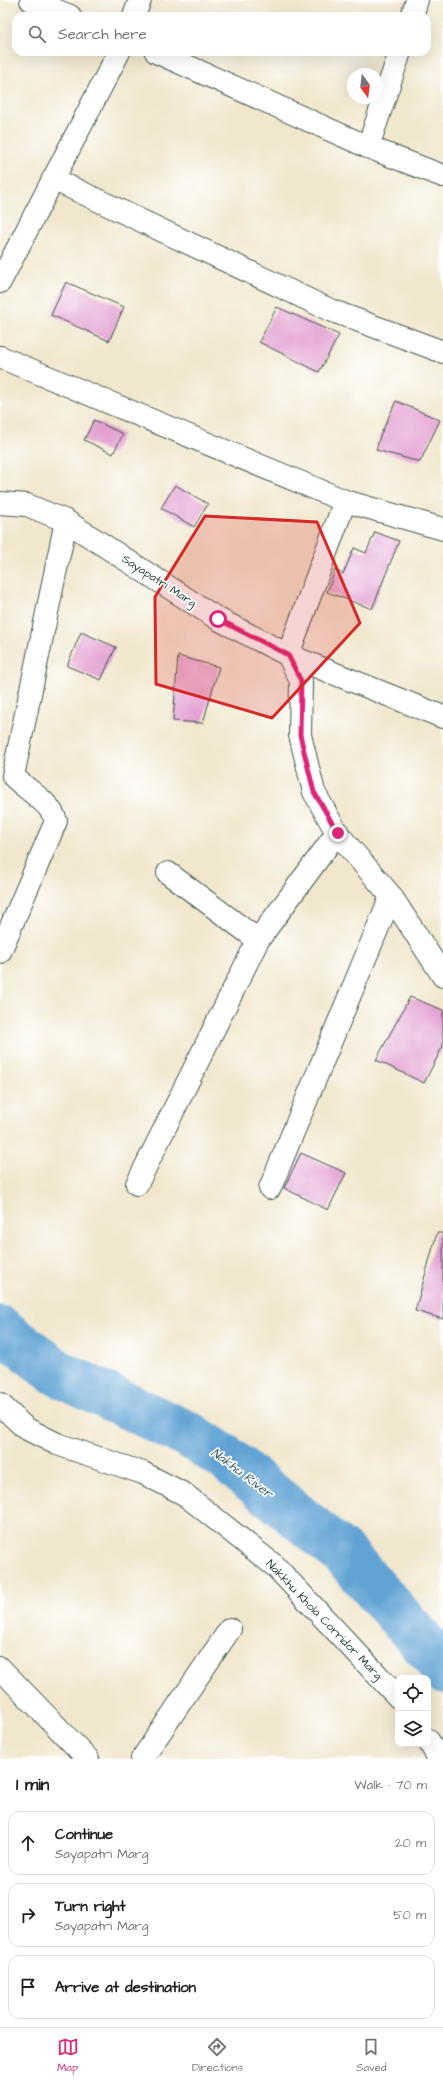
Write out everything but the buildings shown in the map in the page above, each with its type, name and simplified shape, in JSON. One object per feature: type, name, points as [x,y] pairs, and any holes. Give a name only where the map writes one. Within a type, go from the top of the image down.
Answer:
[{"type":"street","points":[[31,0],[60,12]]},
{"type":"street","points":[[136,12],[140,0]]},
{"type":"street","points":[[413,12],[417,0]]},
{"type":"street","points":[[0,282],[117,56]]},
{"type":"street","points":[[165,56],[368,148],[443,176]]},
{"type":"street","points":[[368,148],[399,56]]},
{"type":"street","points":[[53,179],[330,310],[443,352]]},
{"type":"street","points":[[0,357],[345,501],[443,529]]},
{"type":"street","points":[[345,501],[288,655],[301,681],[300,735],[314,792],[338,833],[391,896],[443,976]]},
{"type":"street","name":"Sayapatri Marg","points":[[0,503],[27,505],[66,521],[218,619],[288,655],[443,717]]},
{"type":"street","points":[[0,952],[56,821],[54,814],[49,807],[21,785],[13,776],[66,521]]},
{"type":"street","points":[[137,1184],[258,940],[338,833]]},
{"type":"street","points":[[168,873],[258,940]]},
{"type":"street","points":[[270,1188],[391,896]]},
{"type":"street","name":"Nakkhu Khola Corridor Marg","points":[[0,1404],[25,1428],[57,1444],[143,1473],[184,1494],[275,1566],[395,1694]]},
{"type":"street","points":[[142,1759],[230,1630]]},
{"type":"street","points":[[0,1668],[88,1759]]},
{"type":"street","points":[[431,1745],[439,1759]]},
{"type":"highlighted area","points":[[205,516],[317,522],[360,623],[272,718],[156,684],[155,597]]},
{"type":"waterway","name":"Nakhu River","points":[[0,1329],[58,1373],[191,1436],[227,1459],[345,1555],[438,1660],[443,1670]]},
{"type":"route","points":[[218,619],[288,655],[301,681],[300,735],[314,792],[338,833]]}]
